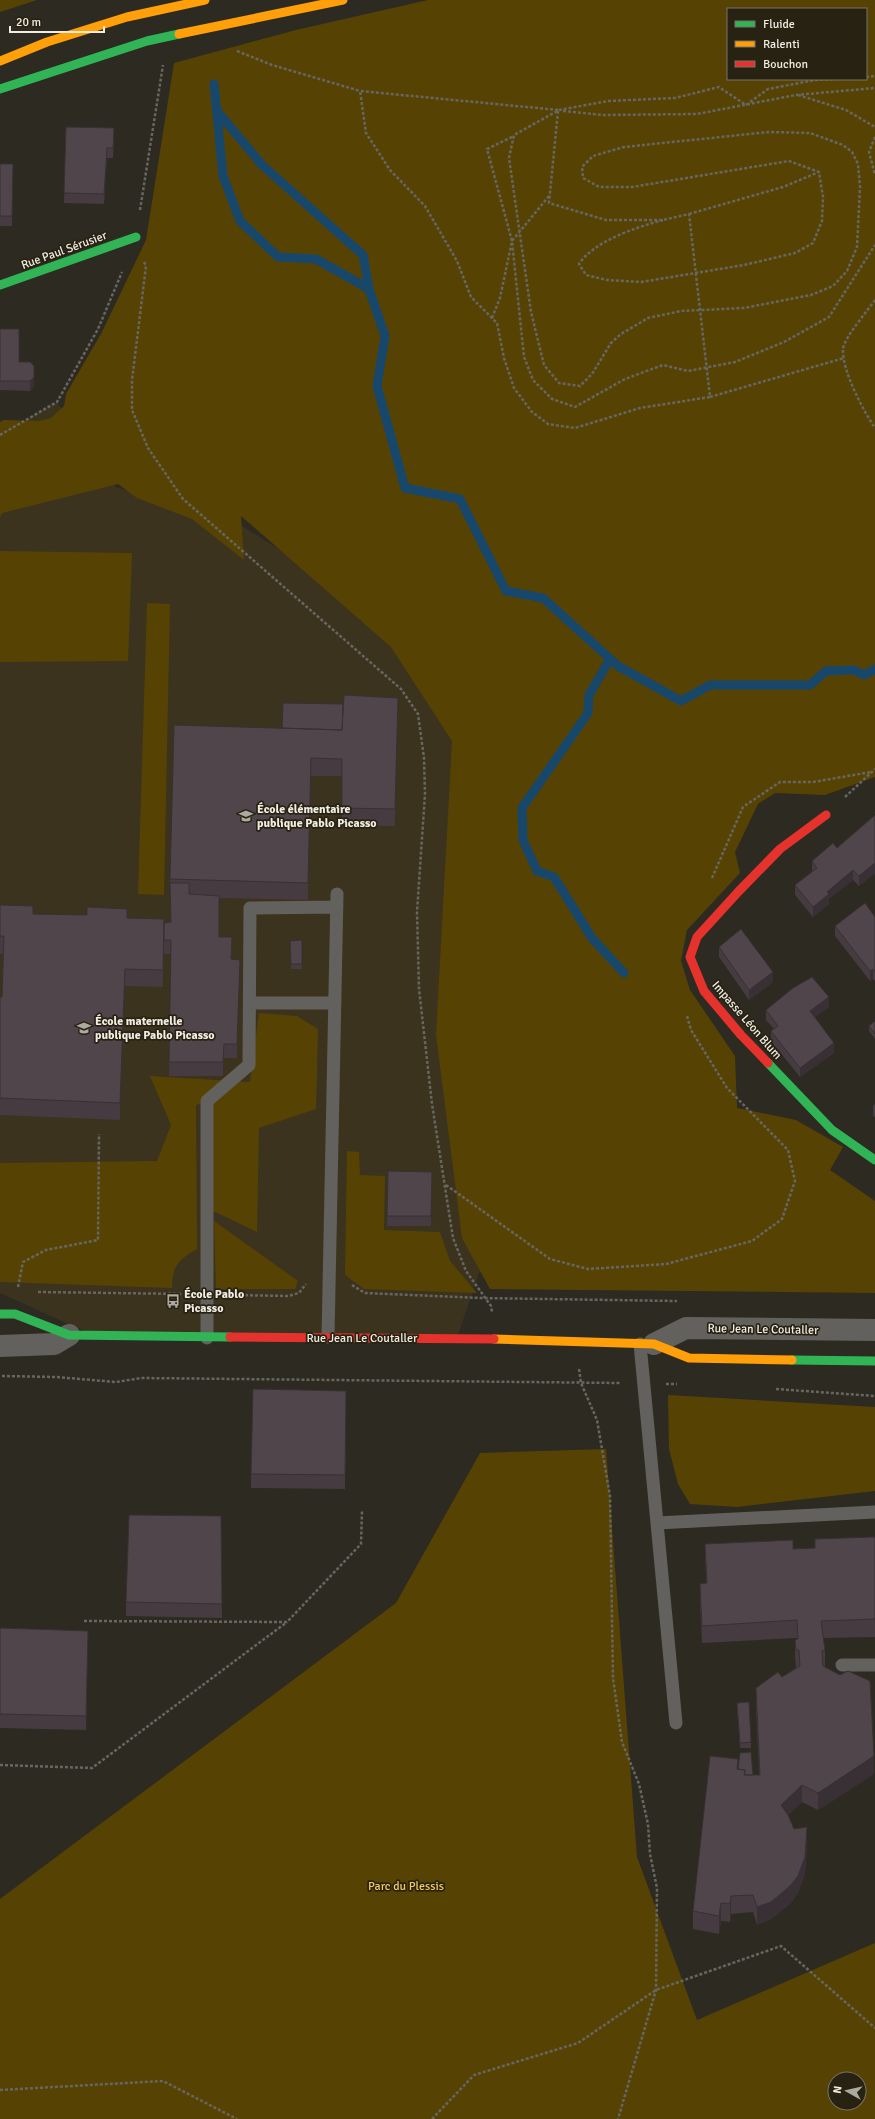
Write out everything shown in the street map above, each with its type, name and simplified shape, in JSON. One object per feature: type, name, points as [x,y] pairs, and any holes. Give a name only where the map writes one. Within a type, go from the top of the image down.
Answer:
[{"type":"street","points":[[0,61],[47,42],[127,17],[205,0]]},
{"type":"street","points":[[0,89],[147,41],[343,0]]},
{"type":"street","name":"Rue Paul Sérusier","points":[[0,285],[136,237]]},
{"type":"street","name":"Impasse Léon Blum","points":[[826,815],[780,849],[739,891],[697,937],[690,957],[704,991],[741,1035],[832,1130],[875,1160]]},
{"type":"street","name":"Rue Jean Le Coutaller","points":[[0,1314],[15,1314],[69,1335],[207,1338],[328,1337],[574,1341],[647,1344],[689,1358],[875,1361]]},
{"type":"street","name":"Rue Jean Le Coutaller","points":[[647,1344],[686,1328],[875,1330]]},
{"type":"street","points":[[3,1341],[69,1335]]},
{"type":"lane","points":[[207,1338],[207,1101],[249,1065],[250,908],[337,901],[328,1337]]},
{"type":"lane","points":[[250,1003],[335,1002]]},
{"type":"lane","points":[[647,1344],[643,1383],[676,1723]]},
{"type":"lane","points":[[657,1523],[875,1512]]},
{"type":"lane","points":[[842,1665],[875,1665]]},
{"type":"path","points":[[0,435],[57,402],[98,329],[136,237],[163,66],[147,41]]},
{"type":"path","points":[[231,53],[238,51],[272,65],[360,91],[603,115],[697,114],[796,95],[875,88]]},
{"type":"path","points":[[163,66],[171,65]]},
{"type":"path","points":[[746,105],[768,89],[815,80]]},
{"type":"path","points":[[746,105],[719,87],[675,98],[608,100],[558,110],[514,136],[487,149],[512,241],[524,356],[533,380],[552,399],[575,407],[625,380],[663,365],[688,371],[735,362],[784,342],[829,317],[875,245]]},
{"type":"path","points":[[360,91],[366,133],[390,170],[425,206],[458,261],[471,297],[497,322],[504,358],[514,388],[532,412],[548,424],[575,428],[640,408],[710,397],[845,358]]},
{"type":"path","points":[[796,95],[846,110],[875,127]]},
{"type":"path","points":[[558,110],[549,203],[606,220],[663,220]]},
{"type":"path","points":[[514,136],[509,158],[531,312],[544,365],[559,383],[580,386],[592,374],[612,343],[621,334],[648,318],[681,311],[700,309],[744,308],[811,295],[833,286],[848,270],[857,247],[860,187],[858,164],[852,152],[843,145],[810,133],[769,132],[624,147],[592,156],[582,167],[583,178],[599,187],[632,187],[789,161],[819,172]]},
{"type":"path","points":[[875,138],[869,152],[875,175]]},
{"type":"path","points":[[819,172],[823,197],[822,221],[813,243],[795,253],[640,282],[607,280],[586,275],[579,264],[585,254],[612,239],[643,225],[689,214],[782,187],[819,172]]},
{"type":"path","points":[[492,318],[500,298],[512,241],[550,196]]},
{"type":"path","points":[[689,214],[710,397]]},
{"type":"path","points":[[136,237],[146,266],[132,380],[132,410],[148,448],[184,499],[401,689],[418,714],[424,758],[417,912],[419,989],[432,1104],[446,1184],[453,1238],[466,1271],[491,1306],[497,1339]]},
{"type":"path","points":[[875,300],[852,330],[843,348],[849,375],[867,416],[875,428]]},
{"type":"path","points":[[826,815],[870,772],[875,769]]},
{"type":"path","points":[[710,881],[743,807],[780,782],[813,782],[870,772]]},
{"type":"path","points":[[446,1184],[550,1259],[588,1269],[666,1264],[752,1241],[782,1219],[795,1181],[788,1150],[727,1088],[691,1030],[685,1008]]},
{"type":"path","points":[[17,1292],[23,1262],[46,1250],[98,1240],[99,1134]]},
{"type":"path","points":[[33,1292],[288,1296],[299,1293],[310,1279],[329,1277],[340,1278],[365,1293],[486,1298],[684,1301]]},
{"type":"path","points":[[574,1341],[581,1383],[597,1420],[610,1496],[613,1678],[622,1742],[639,1784],[648,1824],[650,1854],[657,1888],[656,1990],[618,2119]]},
{"type":"path","points":[[0,1376],[56,1377],[116,1382],[142,1378],[683,1384]]},
{"type":"path","points":[[768,1388],[875,1396]]},
{"type":"path","points":[[0,1765],[92,1768],[287,1622],[361,1544],[362,1511]]},
{"type":"path","points":[[84,1621],[287,1622]]},
{"type":"path","points":[[432,2119],[474,2075],[578,2043],[656,1990],[781,1946],[875,2028]]},
{"type":"path","points":[[0,2090],[163,2081],[237,2119]]},
{"type":"shaded area","points":[[57,402],[115,487],[190,509],[229,518],[385,615],[467,739],[485,1256],[457,1338],[95,1336],[0,1293],[0,435]]},
{"type":"green space","points":[[0,0],[37,0],[0,12]]},
{"type":"green space","points":[[428,0],[875,0],[875,777],[825,795],[775,793],[758,804],[735,852],[740,873],[687,930],[681,961],[690,990],[735,1056],[737,1108],[796,1120],[843,1147],[830,1170],[875,1201],[875,1293],[490,1289],[462,1238],[436,1035],[452,741],[391,647],[241,516],[244,560],[192,519],[137,498],[118,484],[2,513],[0,518],[0,422],[4,420],[39,421],[51,418],[64,406],[66,394],[102,332],[146,240],[174,63],[296,30]]},
{"type":"green space","points":[[0,551],[132,553],[128,661],[0,662]]},
{"type":"green space","points":[[147,603],[170,604],[164,895],[138,894]]},
{"type":"green space","points":[[259,1013],[297,1016],[318,1029],[316,1109],[259,1128],[257,1232],[207,1208],[207,1102],[196,1105],[197,1249],[186,1256],[178,1264],[173,1274],[172,1288],[0,1282],[0,1163],[157,1161],[171,1125],[150,1076],[250,1082]]},
{"type":"green space","points":[[347,1151],[359,1152],[360,1175],[385,1176],[384,1230],[440,1232],[450,1261],[477,1293],[364,1289],[345,1275]]},
{"type":"green space","points":[[214,1221],[298,1281],[295,1289],[216,1289]]},
{"type":"green space","points":[[668,1395],[875,1407],[875,1491],[737,1507],[690,1504],[678,1484],[669,1449]]},
{"type":"green space","name":"Parc du Plessis","points":[[606,1449],[637,1857],[697,2020],[875,1943],[875,2119],[0,2119],[0,1899],[396,1603],[480,1453]]},
{"type":"building","points":[[66,127],[114,128],[113,148],[107,148],[104,194],[64,193]]},
{"type":"building","points":[[0,164],[13,164],[12,216],[0,216]]},
{"type":"building","points":[[0,329],[19,329],[19,362],[30,362],[34,366],[34,377],[30,381],[0,381]]},
{"type":"building","points":[[344,695],[398,698],[395,809],[342,808],[342,759],[311,758],[308,883],[170,879],[174,725],[342,730]]},
{"type":"building","points":[[283,703],[343,704],[342,730],[282,728]]},
{"type":"building","points":[[875,815],[875,863],[859,876],[853,870],[827,892],[829,894],[813,907],[795,885],[817,868],[812,861],[833,843],[837,848]]},
{"type":"building","points":[[170,883],[189,883],[189,894],[219,896],[219,937],[232,937],[231,959],[240,960],[237,1044],[224,1044],[223,1062],[169,1062],[171,940],[164,940],[164,923],[171,922]]},
{"type":"building","points":[[865,903],[875,917],[875,972],[873,969],[870,971],[835,926]]},
{"type":"building","points":[[0,905],[33,906],[33,914],[87,915],[87,907],[127,909],[127,918],[164,919],[163,970],[125,969],[120,1103],[0,1098],[0,997],[2,997],[4,936],[0,936]]},
{"type":"building","points":[[741,929],[773,972],[749,990],[719,947]]},
{"type":"building","points":[[302,940],[302,964],[291,964],[290,941]]},
{"type":"building","points":[[812,977],[829,997],[810,1011],[834,1043],[800,1068],[771,1031],[778,1026],[766,1010],[793,988]]},
{"type":"building","points":[[875,1021],[875,1034],[869,1026]]},
{"type":"building","points":[[388,1171],[432,1172],[431,1216],[387,1216]]},
{"type":"building","points":[[253,1389],[346,1391],[345,1475],[251,1474]]},
{"type":"building","points":[[129,1515],[221,1516],[222,1604],[126,1602]]},
{"type":"building","points":[[875,1537],[875,1619],[821,1621],[825,1650],[822,1651],[823,1666],[840,1675],[848,1671],[870,1681],[874,1756],[818,1793],[802,1785],[781,1805],[788,1815],[794,1829],[807,1827],[805,1857],[798,1876],[790,1886],[771,1902],[757,1907],[753,1895],[731,1896],[730,1904],[721,1903],[719,1916],[693,1911],[710,1756],[738,1759],[737,1769],[745,1770],[744,1775],[760,1775],[756,1688],[778,1672],[782,1677],[800,1666],[799,1650],[796,1650],[795,1640],[798,1639],[797,1620],[702,1626],[700,1584],[707,1583],[705,1544],[793,1540],[793,1549],[815,1548],[815,1539]]},
{"type":"building","points":[[0,1628],[88,1631],[86,1716],[0,1714]]},
{"type":"building","points":[[749,1702],[751,1742],[740,1743],[737,1703]]},
{"type":"building","points":[[751,1752],[753,1775],[745,1775],[745,1770],[738,1769],[740,1753]]},
{"type":"waterway","points":[[214,84],[223,176],[240,221],[278,257],[316,259],[369,289],[385,336],[377,386],[405,488],[460,499],[506,591],[543,598],[618,666],[681,701],[710,685],[810,685],[826,671],[854,670],[864,675],[875,669]]},
{"type":"waterway","points":[[217,111],[262,165],[363,255],[369,289]]},
{"type":"waterway","points":[[610,659],[589,695],[588,713],[522,808],[523,840],[537,871],[554,877],[592,938],[624,973]]},
{"type":"traffic: fast","points":[[0,89],[147,41],[179,34]]},
{"type":"traffic: fast","points":[[0,285],[136,237]]},
{"type":"traffic: fast","points":[[768,1063],[832,1130],[875,1160]]},
{"type":"traffic: fast","points":[[0,1314],[15,1314],[69,1335],[230,1337]]},
{"type":"traffic: fast","points":[[792,1360],[875,1361]]},
{"type":"traffic: slow","points":[[0,61],[47,42],[127,17],[205,0]]},
{"type":"traffic: slow","points":[[179,34],[343,0]]},
{"type":"traffic: slow","points":[[494,1339],[654,1344],[689,1358],[792,1360]]},
{"type":"traffic: jam","points":[[768,1063],[741,1035],[704,991],[690,957],[697,937],[739,891],[780,849],[826,815]]},
{"type":"traffic: jam","points":[[230,1337],[494,1339]]},
{"type":"place","name":"École élémentaire publique Pablo Picasso","points":[[246,816]]},
{"type":"place","name":"École maternelle publique Pablo Picasso","points":[[84,1028]]},
{"type":"place","name":"École Pablo Picasso","points":[[173,1301]]}]
